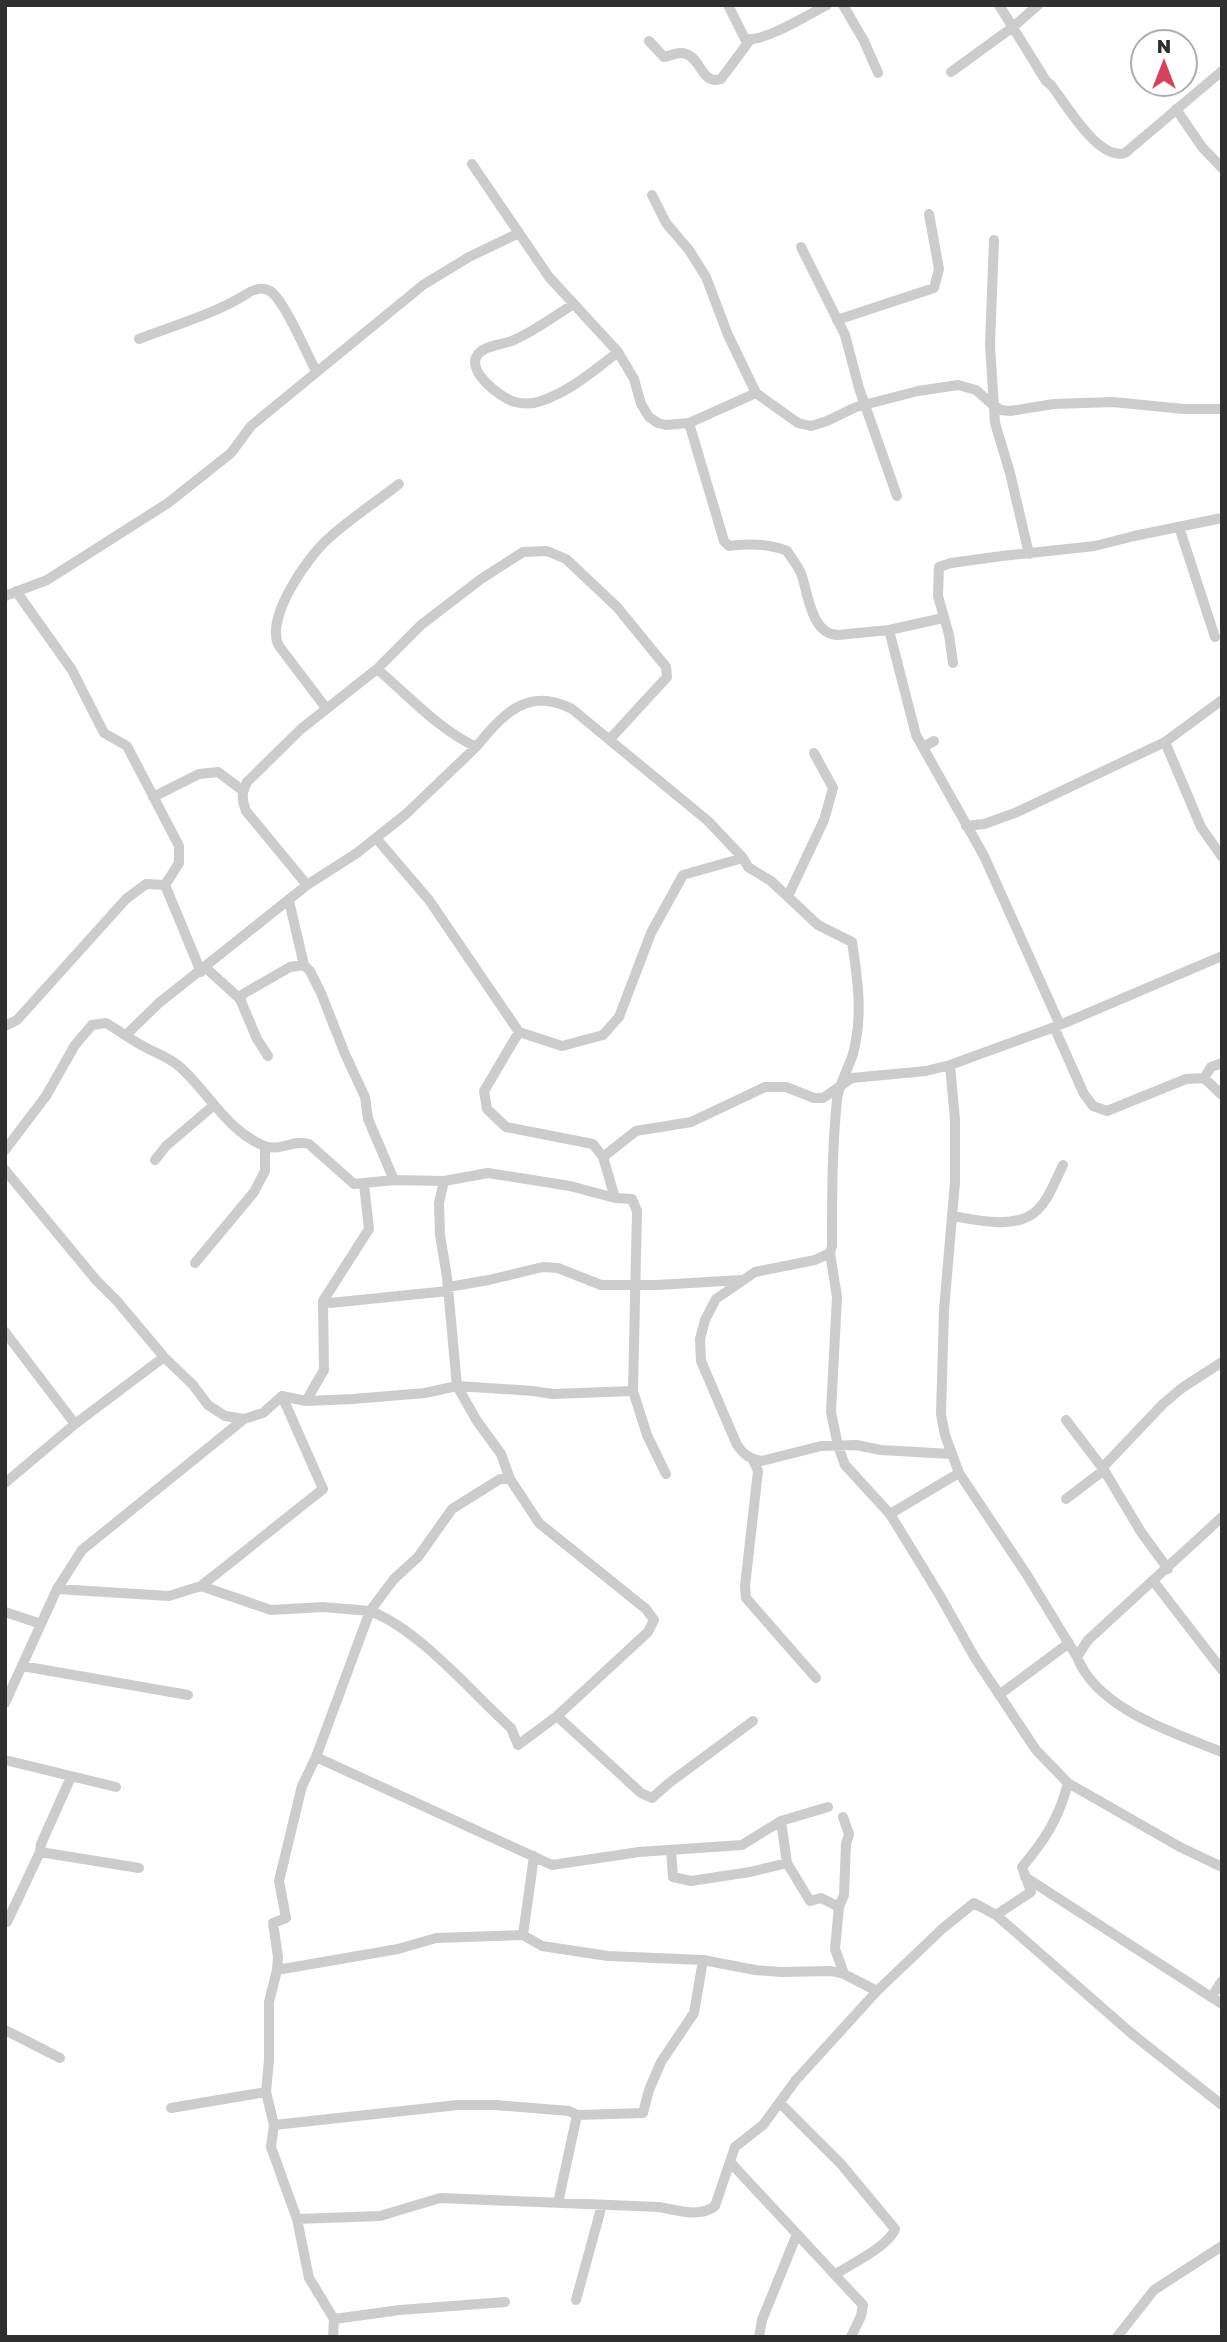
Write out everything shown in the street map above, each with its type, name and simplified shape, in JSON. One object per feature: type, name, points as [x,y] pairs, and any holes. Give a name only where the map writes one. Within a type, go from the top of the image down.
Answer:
[{"type":"street","points":[[728,5],[745,39],[750,40]]},
{"type":"street","points":[[649,41],[656,52],[664,57],[682,53],[690,56],[707,78],[715,81],[721,79],[750,40],[771,33],[827,5]]},
{"type":"street","points":[[843,5],[864,41],[878,73]]},
{"type":"street","points":[[999,5],[1046,81],[1092,139],[1105,151],[1117,155],[1125,153],[1222,71]]},
{"type":"street","points":[[951,72],[1013,27],[1038,5]]},
{"type":"street","points":[[1175,109],[1202,147],[1222,168]]},
{"type":"street","points":[[472,164],[549,277],[618,352],[634,379],[641,404],[649,417],[666,425],[689,423],[757,393]]},
{"type":"street","points":[[652,195],[666,223],[689,250],[706,277],[728,335],[757,393],[798,423],[811,426],[865,405],[918,391],[958,385],[976,390],[1001,410],[1010,411],[1054,404],[1113,402],[1184,409],[1222,409]]},
{"type":"street","points":[[837,320],[934,288],[939,269],[929,214]]},
{"type":"street","points":[[5,596],[47,580],[167,503],[231,453],[251,426],[422,285],[469,257],[519,233]]},
{"type":"street","points":[[994,240],[990,345],[995,423],[1029,554]]},
{"type":"street","points":[[801,247],[845,335],[865,405],[897,496]]},
{"type":"street","points":[[139,338],[232,304],[247,293],[260,288],[268,290],[279,299],[316,372]]},
{"type":"street","points":[[574,304],[515,340],[482,350],[476,356],[475,364],[484,381],[512,401],[529,404],[542,401],[571,386],[618,352]]},
{"type":"street","points":[[689,423],[724,541],[729,546],[763,544],[787,551],[802,574],[808,602],[823,629],[831,635],[889,630],[943,618]]},
{"type":"street","points":[[326,708],[286,658],[275,639],[276,625],[287,598],[314,554],[330,537],[399,484]]},
{"type":"street","points":[[953,663],[949,635],[938,596],[939,568],[951,563],[1095,546],[1222,518]]},
{"type":"street","points":[[1179,527],[1214,638]]},
{"type":"street","points":[[307,885],[246,811],[243,790],[247,782],[326,708],[377,669],[421,625],[481,579],[523,552],[547,551],[566,559],[617,607],[668,671],[667,677],[610,739]]},
{"type":"street","points":[[16,591],[72,670],[104,733],[127,746],[181,851],[179,863],[164,885]]},
{"type":"street","points":[[889,630],[916,735],[984,856],[1084,1094],[1093,1106],[1107,1111],[1186,1079],[1204,1079],[1222,1095]]},
{"type":"street","points":[[377,669],[429,717],[460,739],[477,747]]},
{"type":"street","points":[[126,1035],[159,1003],[307,885],[406,814],[477,747],[507,714],[524,704],[545,700],[556,701],[572,709],[708,821],[743,858],[748,867],[771,881],[818,925],[852,942],[860,1014],[852,1056],[839,1086],[830,1253],[837,1297],[831,1412],[845,1465],[890,1514],[999,1695],[1036,1750],[1068,1783],[1180,1847],[1222,1867]]},
{"type":"street","points":[[966,826],[984,824],[1015,813],[1166,742],[1222,701]]},
{"type":"street","points":[[923,747],[934,741]]},
{"type":"street","points":[[1166,742],[1201,827],[1222,857]]},
{"type":"street","points":[[788,897],[824,820],[833,788],[814,753]]},
{"type":"street","points":[[153,797],[199,774],[218,772],[243,790]]},
{"type":"street","points":[[376,838],[429,900],[519,1032],[562,1046],[603,1035],[619,1017],[651,933],[683,875],[743,858]]},
{"type":"street","points":[[5,1026],[17,1020],[127,899],[146,884],[164,885]]},
{"type":"street","points":[[164,885],[203,970],[240,999],[257,1039],[268,1056]]},
{"type":"street","points":[[289,901],[304,965],[321,993],[362,1090],[368,1119],[394,1180]]},
{"type":"street","points":[[603,1157],[636,1131],[691,1122],[765,1087],[786,1087],[814,1098],[823,1098],[852,1077],[926,1071],[950,1065],[1057,1026],[1222,956]]},
{"type":"street","points":[[240,999],[243,994],[290,967],[304,965]]},
{"type":"street","points":[[5,1150],[46,1096],[75,1045],[92,1025],[106,1023],[181,1068],[214,1107],[265,1147],[274,1149],[300,1141],[309,1144],[354,1184],[394,1180],[444,1181],[488,1173],[632,1199],[637,1211],[633,1391],[647,1435],[666,1474]]},
{"type":"street","points":[[519,1032],[484,1091],[487,1109],[506,1127],[593,1144],[603,1157],[615,1198]]},
{"type":"street","points":[[1204,1079],[1211,1067],[1222,1063]]},
{"type":"street","points":[[950,1065],[955,1120],[955,1182],[944,1310],[941,1414],[951,1454],[959,1473],[1027,1575],[1082,1668],[1112,1701],[1159,1726],[1222,1752]]},
{"type":"street","points":[[155,1160],[166,1146],[214,1107]]},
{"type":"street","points":[[195,1263],[254,1192],[265,1171],[265,1147]]},
{"type":"street","points":[[951,1216],[1005,1222],[1033,1214],[1051,1189],[1063,1165]]},
{"type":"street","points":[[5,1170],[96,1280],[164,1357],[193,1385],[208,1405],[225,1416],[244,1419]]},
{"type":"street","points":[[201,1586],[271,1610],[323,1608],[370,1611],[385,1616],[424,1644],[511,1728],[519,1745],[557,1716],[648,1632],[654,1620],[646,1609],[539,1523],[510,1479],[501,1454],[477,1421],[457,1386],[448,1286],[440,1235],[439,1203],[444,1181]]},
{"type":"street","points":[[306,1401],[324,1370],[323,1301],[369,1229],[365,1184]]},
{"type":"street","points":[[830,1253],[815,1260],[755,1272],[716,1299],[705,1320],[701,1360],[737,1445],[743,1454],[753,1460],[762,1461],[821,1446],[951,1454]]},
{"type":"street","points":[[448,1286],[489,1280],[543,1267],[558,1268],[601,1285],[741,1280]]},
{"type":"street","points":[[323,1301],[330,1303],[447,1291],[448,1286]]},
{"type":"street","points":[[5,1332],[75,1424]]},
{"type":"street","points":[[5,1483],[75,1424],[164,1357]]},
{"type":"street","points":[[1066,1499],[1104,1470],[1107,1461],[1163,1404],[1222,1362]]},
{"type":"street","points":[[282,1396],[306,1401],[425,1393],[457,1386],[553,1394],[633,1391]]},
{"type":"street","points":[[5,1703],[57,1588],[82,1550],[244,1419],[262,1413],[282,1396]]},
{"type":"street","points":[[57,1588],[169,1596],[201,1586],[323,1489],[282,1396]]},
{"type":"street","points":[[1066,1420],[1104,1470],[1141,1532],[1168,1569]]},
{"type":"street","points":[[753,1460],[758,1471],[745,1586],[746,1598],[816,1678]]},
{"type":"street","points":[[890,1514],[959,1473]]},
{"type":"street","points":[[333,2337],[334,2319],[309,2278],[297,2219],[271,2147],[274,2125],[266,2092],[269,2002],[278,1957],[273,1923],[286,1918],[279,1881],[302,1786],[316,1758],[370,1611],[394,1579],[418,1557],[452,1509],[500,1479],[510,1479]]},
{"type":"street","points":[[1077,1657],[1088,1640],[1222,1517]]},
{"type":"street","points":[[1154,1582],[1222,1670]]},
{"type":"street","points":[[5,1612],[41,1624]]},
{"type":"street","points":[[999,1695],[1069,1643]]},
{"type":"street","points":[[22,1666],[188,1695]]},
{"type":"street","points":[[557,1716],[641,1793],[652,1798],[753,1721]]},
{"type":"street","points":[[316,1758],[552,1865],[639,1852],[743,1845],[781,1821],[828,1807]]},
{"type":"street","points":[[5,1760],[116,1787]]},
{"type":"street","points":[[5,1921],[7,1922],[40,1852],[41,1844],[71,1777]]},
{"type":"street","points":[[996,1915],[1031,1892],[1022,1867],[1046,1838],[1068,1783]]},
{"type":"street","points":[[843,1817],[849,1834],[846,1844],[844,1895],[839,1907],[835,1949],[844,1975]]},
{"type":"street","points":[[781,1821],[787,1863],[810,1901],[821,1898],[839,1907]]},
{"type":"street","points":[[671,1850],[673,1877],[691,1881],[787,1863]]},
{"type":"street","points":[[40,1852],[139,1868]]},
{"type":"street","points":[[523,1935],[534,1856]]},
{"type":"street","points":[[1025,1877],[1222,2004]]},
{"type":"street","points":[[297,2219],[380,2216],[440,2198],[602,2205],[706,2213],[715,2206],[735,2147],[763,2125],[796,2080],[877,1991],[942,1929],[974,1903],[996,1915],[1131,2033],[1222,2105]]},
{"type":"street","points":[[277,1970],[398,1949],[436,1938],[523,1935],[542,1946],[608,1956],[703,1960],[755,1970],[831,1971],[877,1991]]},
{"type":"street","points":[[274,2125],[458,2105],[569,2111],[577,2115],[643,2113],[661,2062],[694,2013],[703,1960]]},
{"type":"street","points":[[1212,1996],[1222,1981]]},
{"type":"street","points":[[5,2029],[60,2058]]},
{"type":"street","points":[[171,2108],[266,2092]]},
{"type":"street","points":[[780,2103],[841,2164],[895,2229],[893,2235],[883,2244],[836,2274]]},
{"type":"street","points":[[558,2203],[577,2115]]},
{"type":"street","points":[[730,2162],[863,2305],[851,2337]]},
{"type":"street","points":[[576,2300],[602,2205]]},
{"type":"street","points":[[759,2337],[762,2320],[797,2234]]},
{"type":"street","points":[[1117,2337],[1154,2291],[1222,2246]]},
{"type":"street","points":[[334,2319],[505,2302]]}]
